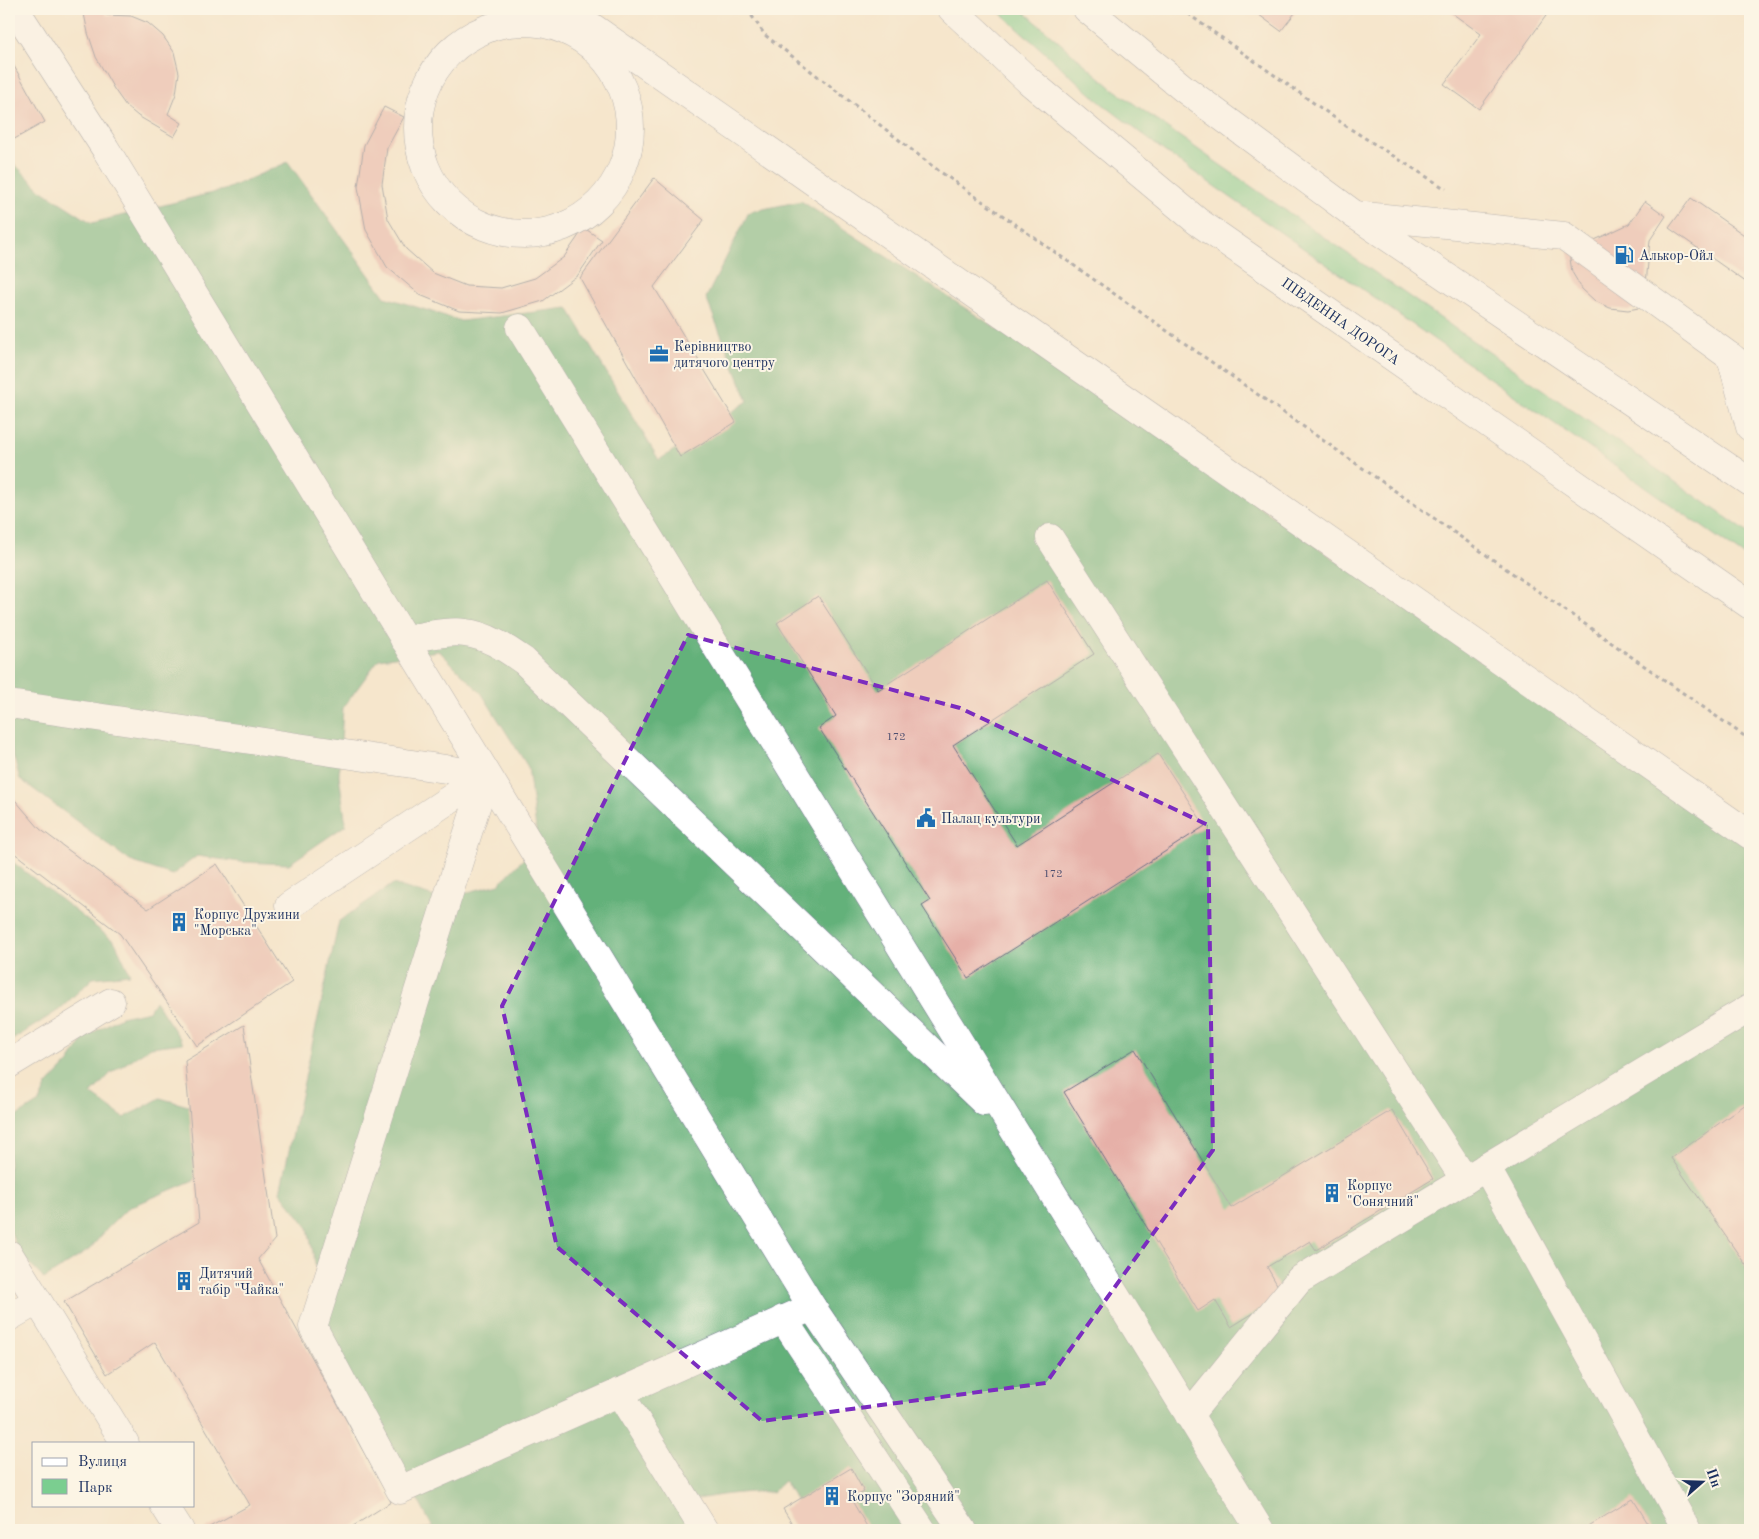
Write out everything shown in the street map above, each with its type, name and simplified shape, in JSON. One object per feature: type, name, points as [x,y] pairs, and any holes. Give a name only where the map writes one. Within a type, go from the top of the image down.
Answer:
[{"type":"main road","points":[[15,9],[105,148],[812,1307],[963,1530]]},
{"type":"main road","name":"ПІВДЕННА ДОРОГА","points":[[952,9],[1029,81],[1197,221],[1750,605]]},
{"type":"main road","points":[[1087,9],[1183,88],[1354,215],[1750,482]]},
{"type":"main road","points":[[581,19],[622,86],[630,120],[627,154],[613,186],[590,211],[560,228],[526,234],[492,229],[461,214],[436,188],[421,156],[418,120],[426,85],[445,56],[474,34],[507,22],[543,23],[581,19],[1750,835]]},
{"type":"main road","points":[[1354,215],[1564,236],[1741,364],[1750,427]]},
{"type":"main road","points":[[520,328],[1260,1530]]},
{"type":"main road","points":[[1050,538],[1476,1173],[1688,1530]]},
{"type":"main road","points":[[404,639],[465,632],[495,642],[524,661],[1013,1129]]},
{"type":"main road","points":[[9,704],[486,775]]},
{"type":"main road","points":[[289,906],[486,775]]},
{"type":"main road","points":[[486,775],[313,1327],[400,1490],[812,1307]]},
{"type":"main road","points":[[9,1064],[111,1002]]},
{"type":"main road","points":[[1189,1415],[1299,1280],[1750,1008]]},
{"type":"main road","points":[[9,1254],[124,1442]]},
{"type":"main road","points":[[9,1317],[37,1301]]},
{"type":"main road","points":[[783,1319],[922,1530]]},
{"type":"main road","points":[[619,1392],[704,1530]]},
{"type":"main road","points":[[165,1506],[180,1530]]},
{"type":"path","points":[[747,9],[765,35],[935,168],[1750,740]]},
{"type":"path","points":[[1181,9],[1349,128],[1447,190]]},
{"type":"highlighted area","points":[[688,635],[960,708],[1208,825],[1213,1150],[1046,1383],[762,1421],[557,1247],[502,1006]]},
{"type":"green space","points":[[996,9],[1021,9],[1112,88],[1750,534],[1750,560],[1164,151],[1100,102]]},
{"type":"green space","points":[[9,159],[41,190],[92,223],[224,190],[288,162],[385,297],[461,321],[568,308],[659,460],[748,401],[706,298],[749,212],[801,201],[1114,405],[1750,849],[1750,1530],[815,1530],[784,1481],[772,1492],[732,1494],[693,1500],[682,1530],[409,1530],[433,1528],[375,1420],[333,1353],[308,1228],[280,1192],[339,921],[393,884],[441,899],[499,884],[538,844],[528,767],[482,694],[439,651],[379,659],[343,708],[339,775],[346,825],[289,864],[240,862],[197,856],[172,875],[130,861],[20,779],[9,741]]},
{"type":"green space","points":[[9,859],[115,942],[130,974],[93,978],[59,1010],[9,1042]]},
{"type":"green space","points":[[155,1001],[183,1043],[151,1047],[111,1073],[91,1094],[124,1118],[160,1098],[192,1107],[201,1177],[128,1208],[89,1250],[44,1279],[19,1253],[9,1227],[9,1121],[39,1102],[47,1085],[69,1062],[85,1037],[121,1017],[149,1011]]},
{"type":"building","points":[[83,9],[105,9],[106,15],[131,16],[148,23],[163,36],[174,52],[179,73],[176,94],[168,114],[182,123],[174,137],[138,116],[126,106],[96,57]]},
{"type":"building","points":[[1251,9],[1298,9],[1281,31]]},
{"type":"building","points":[[1446,9],[1541,9],[1548,13],[1479,109],[1444,84],[1481,34]]},
{"type":"building","points":[[9,57],[45,122],[9,142]]},
{"type":"building","points":[[384,107],[404,117],[387,148],[382,184],[388,219],[406,249],[433,273],[466,286],[501,288],[535,278],[564,257],[584,228],[602,240],[578,275],[543,301],[502,313],[459,311],[420,295],[387,267],[366,230],[358,187],[364,145]]},
{"type":"building","name":"Керівництво дитячого центру","points":[[654,178],[704,220],[654,287],[736,422],[680,457],[580,278]]},
{"type":"building","points":[[1691,198],[1750,239],[1750,285],[1669,228]]},
{"type":"building","points":[[1645,201],[1666,216],[1650,240],[1644,307],[1628,310],[1610,308],[1595,301],[1582,289],[1572,272],[1569,252],[1629,224]]},
{"type":"building","points":[[1047,580],[1094,654],[953,745],[1017,845],[1158,754],[1205,826],[968,978],[922,906],[930,901],[819,728],[836,716],[777,623],[818,596],[878,690]]},
{"type":"building","name":"Корпус Дружини \"Морська\"","points":[[9,793],[40,829],[148,909],[217,864],[292,982],[197,1046],[120,934],[9,849]]},
{"type":"building","name":"Дитячий табір \"Чайка\"","points":[[244,1025],[275,1239],[258,1259],[391,1502],[347,1530],[204,1530],[250,1505],[155,1342],[107,1374],[64,1302],[199,1222],[185,1061]]},
{"type":"building","name":"Корпус \"Сонячний\"","points":[[1135,1049],[1231,1208],[1392,1110],[1433,1179],[1316,1250],[1310,1241],[1267,1267],[1283,1295],[1231,1327],[1215,1300],[1198,1311],[1064,1092]]},
{"type":"building","points":[[1750,1101],[1750,1271],[1671,1158]]},
{"type":"building","name":"Корпус \"Зоряний\"","points":[[851,1468],[864,1492],[851,1499],[869,1530],[796,1530],[783,1509]]},
{"type":"building","points":[[1633,1499],[1652,1530],[1582,1530]]},
{"type":"place","name":"Алькор-Ойл","points":[[1624,255]]},
{"type":"place","name":"Керівництво дитячого центру","points":[[659,354]]},
{"type":"place","name":"Палац культури","points":[[926,818]]},
{"type":"place","name":"Корпус Дружини \"Морська\"","points":[[179,922]]},
{"type":"place","name":"Корпус \"Сонячний\"","points":[[1332,1193]]},
{"type":"place","name":"Дитячий табір \"Чайка\"","points":[[184,1281]]},
{"type":"place","name":"Корпус \"Зоряний\"","points":[[832,1496]]}]
